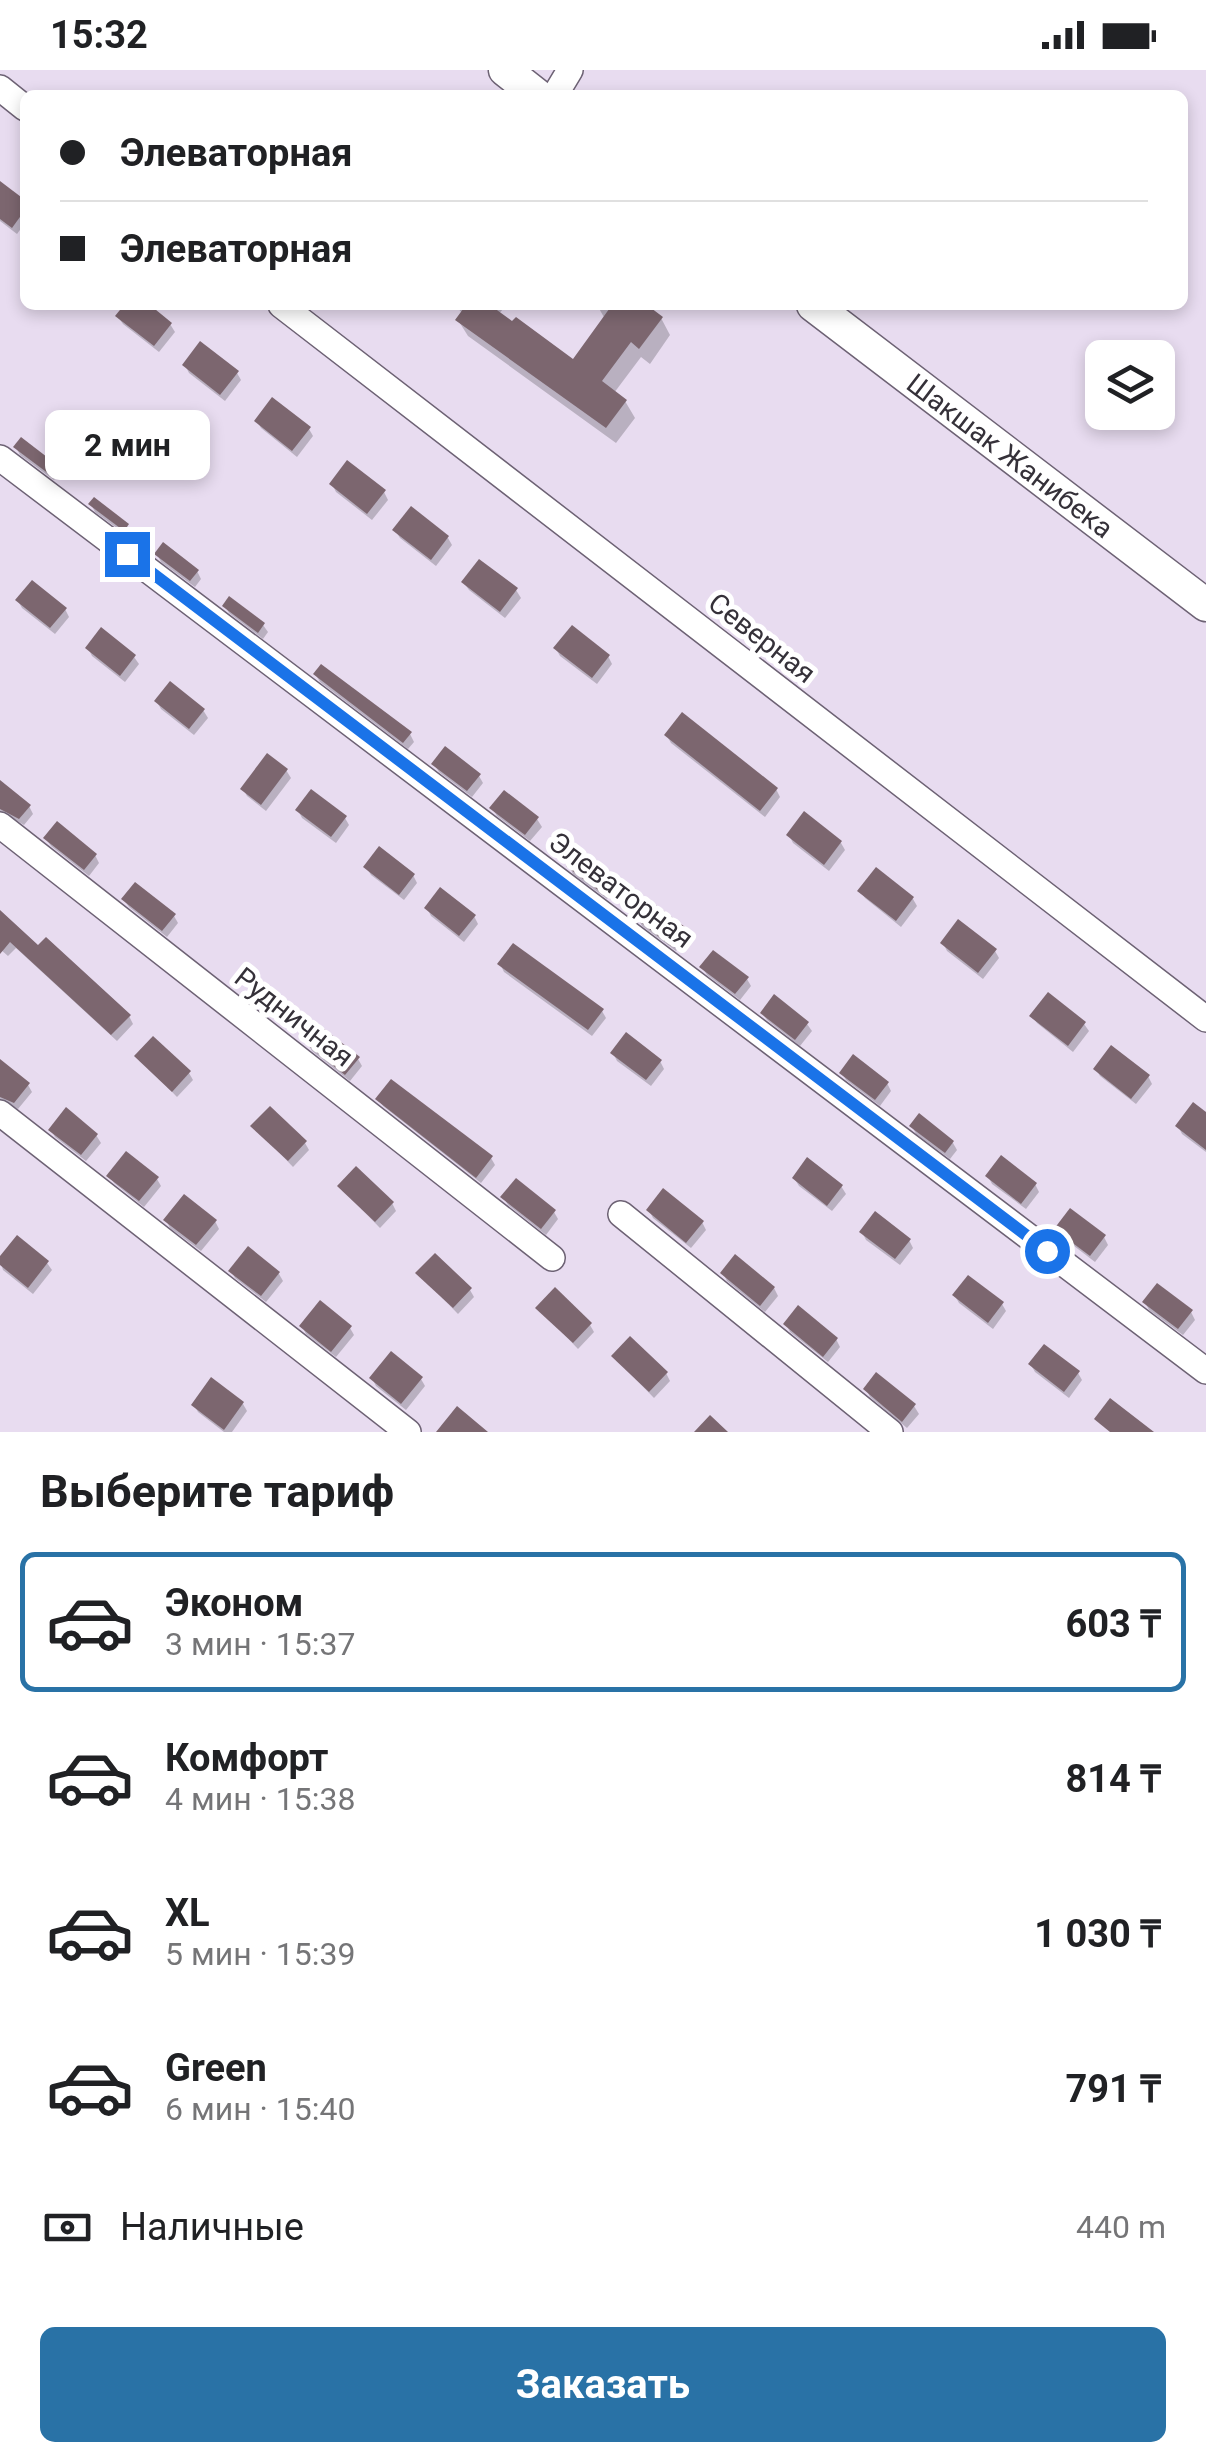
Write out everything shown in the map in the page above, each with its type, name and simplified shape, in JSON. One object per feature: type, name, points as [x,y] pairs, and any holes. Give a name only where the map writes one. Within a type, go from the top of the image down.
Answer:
[{"type":"main road","points":[[504,70],[530,90]]},
{"type":"main road","name":"Шакшак Жанибека","points":[[820,310],[1206,605]]},
{"type":"street","points":[[0,88],[20,104]]},
{"type":"street","name":"Северная","points":[[288,310],[1204,1015]]},
{"type":"street","name":"Элеваторная","points":[[0,458],[1206,1371]]},
{"type":"street","name":"Рудничная","points":[[0,825],[552,1258]]},
{"type":"street","points":[[0,1113],[408,1432]]},
{"type":"street","points":[[620,1214],[890,1432]]},
{"type":"building","points":[[0,181],[20,196],[20,217],[12,228],[0,219]]},
{"type":"building","points":[[120,310],[156,310],[172,323],[154,346],[115,316]]},
{"type":"building","points":[[462,310],[497,310],[512,321],[516,317],[573,359],[608,310],[654,310],[663,317],[639,349],[631,342],[602,381],[627,400],[606,428],[455,320]]},
{"type":"building","points":[[200,341],[239,371],[220,395],[182,365]]},
{"type":"building","points":[[272,397],[311,427],[292,451],[254,421]]},
{"type":"building","points":[[21,437],[56,464],[49,474],[13,447]]},
{"type":"building","points":[[347,460],[386,490],[367,514],[329,484]]},
{"type":"building","points":[[94,497],[129,524],[124,531],[88,504]]},
{"type":"building","points":[[411,506],[449,536],[431,560],[392,530]]},
{"type":"building","points":[[163,542],[199,570],[190,581],[154,554]]},
{"type":"building","points":[[479,559],[518,588],[500,612],[461,582]]},
{"type":"building","points":[[32,580],[67,608],[50,628],[15,600]]},
{"type":"building","points":[[229,596],[265,623],[258,633],[222,606]]},
{"type":"building","points":[[572,625],[610,655],[592,678],[553,648]]},
{"type":"building","points":[[101,627],[136,655],[120,676],[85,648]]},
{"type":"building","points":[[321,664],[412,732],[403,743],[313,674]]},
{"type":"building","points":[[170,681],[205,709],[189,729],[154,701]]},
{"type":"building","points":[[682,712],[778,788],[760,811],[664,735]]},
{"type":"building","points":[[445,746],[481,774],[467,791],[431,764]]},
{"type":"building","points":[[267,753],[288,769],[261,805],[240,789]]},
{"type":"building","points":[[0,780],[31,805],[19,819],[0,809]]},
{"type":"building","points":[[311,789],[347,816],[331,837],[295,810]]},
{"type":"building","points":[[504,790],[539,817],[525,835],[489,808]]},
{"type":"building","points":[[804,811],[842,841],[824,865],[786,835]]},
{"type":"building","points":[[57,821],[97,854],[84,870],[43,838]]},
{"type":"building","points":[[379,846],[415,874],[399,895],[363,867]]},
{"type":"building","points":[[579,848],[615,876],[602,893],[566,866]]},
{"type":"building","points":[[876,867],[914,897],[896,921],[857,891]]},
{"type":"building","points":[[135,882],[176,914],[162,931],[121,899]]},
{"type":"building","points":[[440,887],[476,915],[459,936],[424,908]]},
{"type":"building","points":[[649,900],[685,927],[671,946],[635,918]]},
{"type":"building","points":[[0,910],[38,945],[46,937],[131,1015],[111,1035],[10,942],[0,954]]},
{"type":"building","points":[[958,919],[997,949],[978,973],[940,943]]},
{"type":"building","points":[[513,943],[604,1009],[588,1030],[497,964]]},
{"type":"building","points":[[713,950],[749,977],[735,994],[699,967]]},
{"type":"building","points":[[1048,992],[1086,1022],[1068,1046],[1029,1016]]},
{"type":"building","points":[[774,994],[809,1022],[795,1040],[760,1013]]},
{"type":"building","points":[[319,1025],[360,1057],[345,1075],[305,1043]]},
{"type":"building","points":[[626,1032],[662,1060],[646,1080],[610,1053]]},
{"type":"building","points":[[153,1036],[191,1071],[172,1092],[134,1056]]},
{"type":"building","points":[[1111,1045],[1150,1075],[1131,1099],[1093,1069]]},
{"type":"building","points":[[853,1054],[889,1082],[875,1100],[839,1073]]},
{"type":"building","points":[[0,1059],[30,1083],[14,1103],[0,1097]]},
{"type":"building","points":[[391,1079],[493,1156],[476,1178],[375,1099]]},
{"type":"building","points":[[1193,1102],[1206,1112],[1206,1150],[1175,1126]]},
{"type":"building","points":[[270,1106],[307,1141],[288,1161],[250,1126]]},
{"type":"building","points":[[66,1107],[98,1134],[81,1155],[48,1130]]},
{"type":"building","points":[[919,1113],[954,1141],[945,1153],[909,1126]]},
{"type":"building","points":[[126,1151],[159,1177],[139,1201],[106,1176]]},
{"type":"building","points":[[1001,1155],[1037,1183],[1021,1204],[985,1176]]},
{"type":"building","points":[[807,1157],[843,1185],[827,1206],[792,1178]]},
{"type":"building","points":[[356,1166],[394,1202],[375,1222],[337,1186]]},
{"type":"building","points":[[516,1178],[556,1210],[541,1229],[500,1197]]},
{"type":"building","points":[[663,1188],[704,1221],[686,1243],[646,1210]]},
{"type":"building","points":[[184,1194],[217,1220],[196,1245],[163,1220]]},
{"type":"building","points":[[1070,1208],[1106,1235],[1090,1256],[1054,1229]]},
{"type":"building","points":[[875,1211],[911,1239],[895,1259],[859,1232]]},
{"type":"building","points":[[17,1235],[49,1261],[28,1288],[0,1265],[0,1256]]},
{"type":"building","points":[[248,1246],[280,1272],[261,1296],[228,1271]]},
{"type":"building","points":[[435,1253],[472,1288],[453,1308],[415,1273]]},
{"type":"building","points":[[735,1254],[775,1287],[760,1306],[720,1273]]},
{"type":"building","points":[[968,1275],[1004,1302],[988,1323],[952,1295]]},
{"type":"building","points":[[1157,1283],[1193,1310],[1178,1329],[1142,1302]]},
{"type":"building","points":[[555,1287],[592,1323],[573,1343],[535,1308]]},
{"type":"building","points":[[320,1300],[352,1326],[331,1352],[299,1326]]},
{"type":"building","points":[[798,1305],[838,1338],[823,1357],[783,1324]]},
{"type":"building","points":[[630,1336],[668,1372],[649,1392],[611,1356]]},
{"type":"building","points":[[1044,1344],[1080,1371],[1064,1392],[1028,1364]]},
{"type":"building","points":[[391,1351],[423,1377],[401,1404],[369,1378]]},
{"type":"building","points":[[876,1372],[916,1404],[902,1422],[863,1389]]},
{"type":"building","points":[[211,1377],[244,1402],[224,1430],[191,1405]]},
{"type":"building","points":[[1110,1398],[1154,1432],[1110,1432],[1094,1419]]},
{"type":"building","points":[[457,1406],[488,1432],[436,1432]]},
{"type":"building","points":[[710,1415],[728,1432],[694,1432]]},
{"type":"route","points":[[127,554],[1047,1251]]}]
